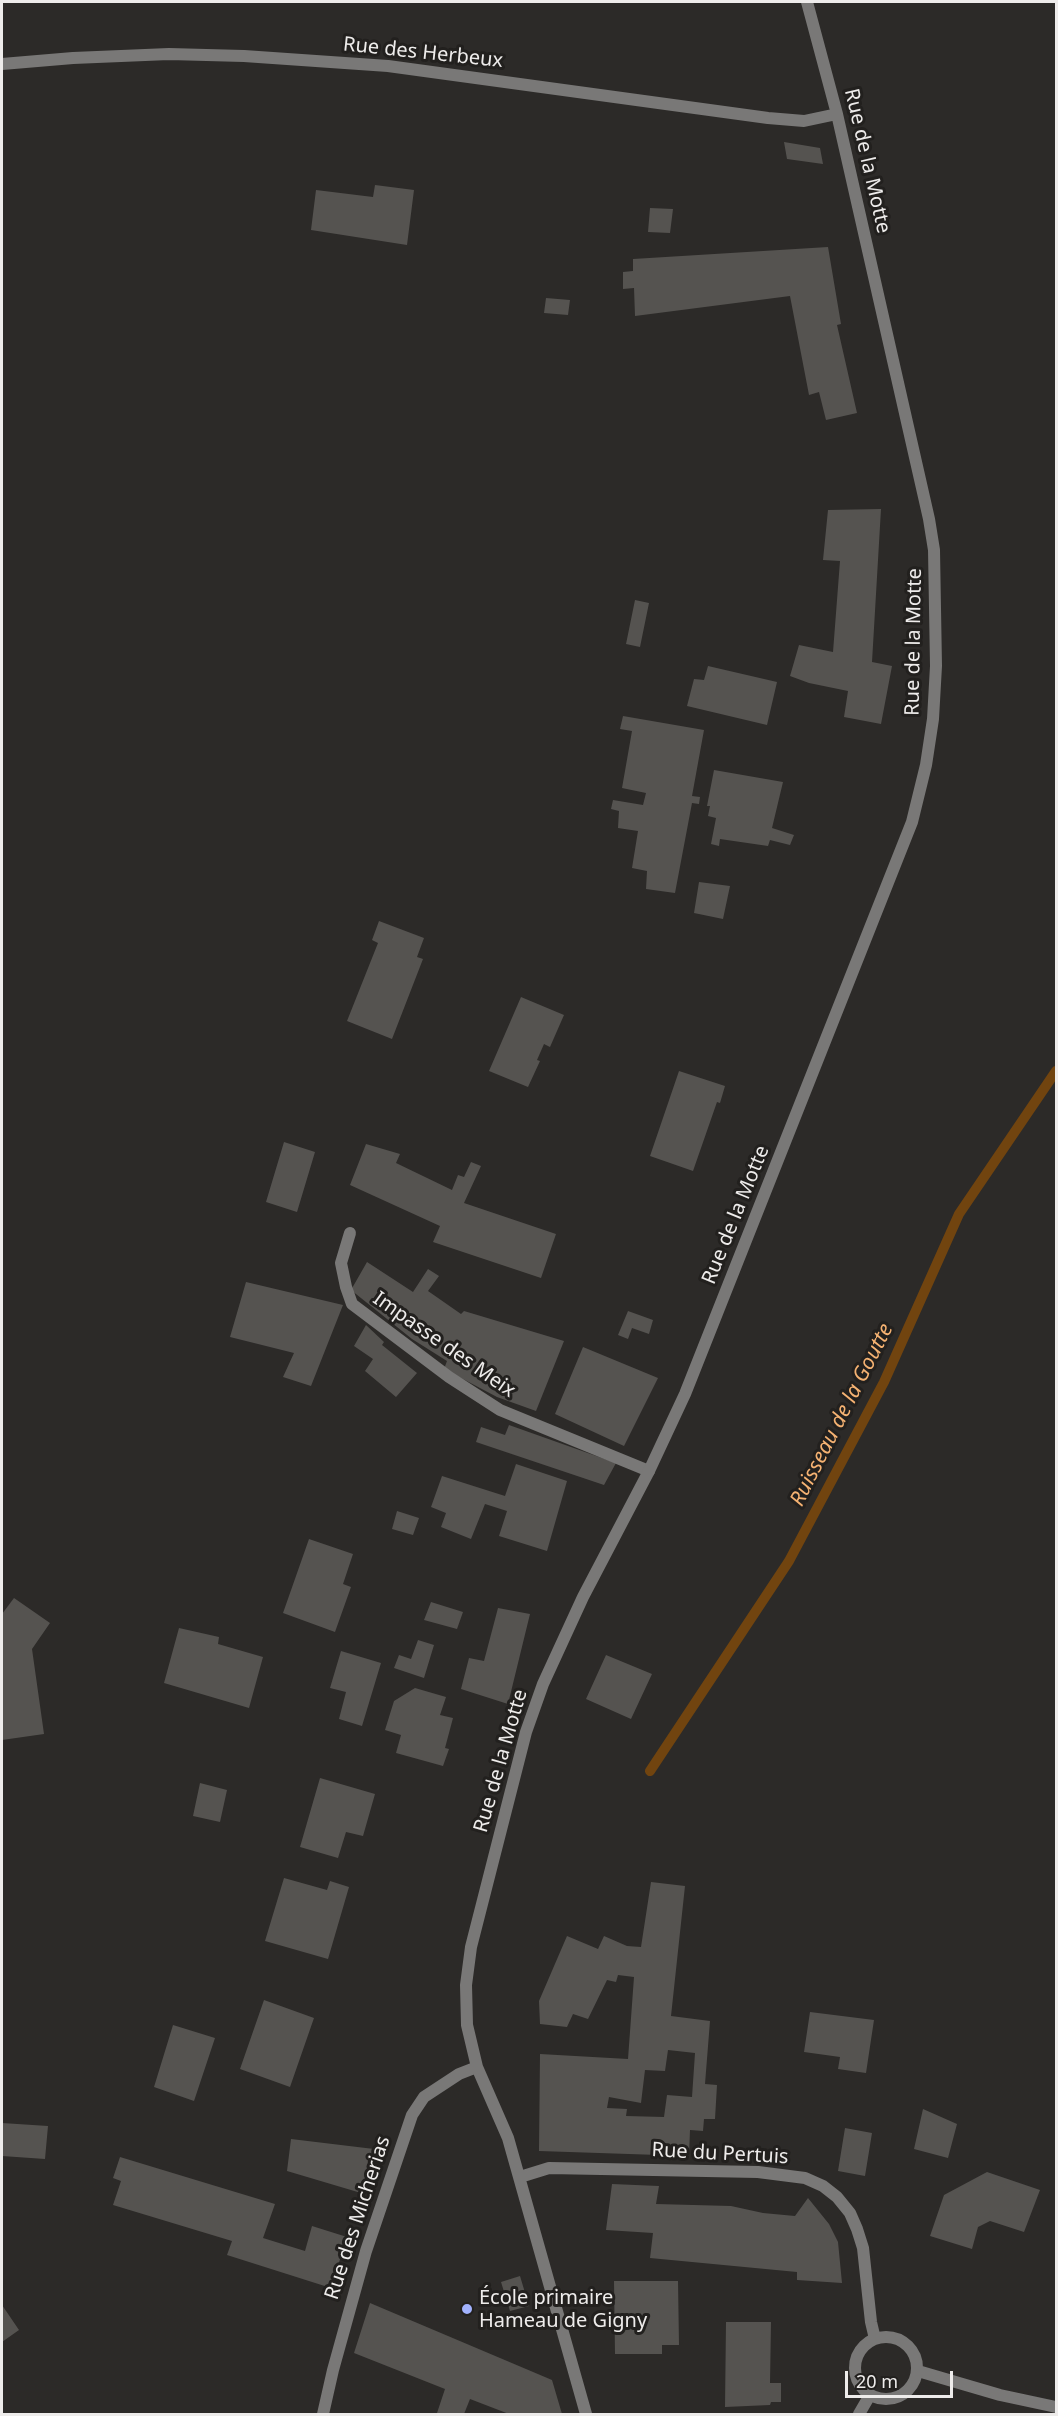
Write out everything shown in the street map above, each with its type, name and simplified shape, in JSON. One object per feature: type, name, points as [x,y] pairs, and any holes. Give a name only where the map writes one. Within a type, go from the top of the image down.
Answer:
[{"type":"street","name":"Rue de la Motte","points":[[586,2415],[508,2138],[477,2067],[467,2025],[465,1985],[471,1947],[526,1732],[543,1684],[583,1597],[649,1471],[690,1383],[912,822],[926,765],[933,719],[936,666],[934,550],[837,114],[807,2]]},
{"type":"street","name":"Rue des Herbeux","points":[[2,64],[169,54],[243,56],[388,66],[768,118],[804,121],[837,114]]},
{"type":"street","name":"Impasse des Meix","points":[[350,1233],[341,1263],[352,1304],[449,1377],[500,1410],[649,1471]]},
{"type":"street","name":"Rue des Micherias","points":[[323,2415],[366,2251],[412,2115],[424,2097],[459,2074],[477,2067]]},
{"type":"street","name":"Rue du Pertuis","points":[[520,2177],[549,2168],[758,2172],[805,2178],[823,2186],[837,2197],[850,2213],[857,2229],[863,2248],[875,2339]]},
{"type":"street","points":[[890,2337],[905,2343],[915,2355],[918,2371],[911,2388],[896,2398],[887,2400],[870,2395],[858,2382],[855,2365],[861,2349],[875,2339],[890,2337]]},
{"type":"street","points":[[918,2371],[1000,2395],[1056,2407]]},
{"type":"street","points":[[859,2415],[870,2395]]},
{"type":"building","points":[[784,142],[820,148],[823,164],[787,159]]},
{"type":"building","points":[[375,185],[414,190],[407,245],[311,230],[316,190],[373,197]]},
{"type":"building","points":[[650,208],[673,209],[670,233],[648,232]]},
{"type":"building","points":[[828,247],[841,324],[837,325],[857,413],[826,420],[819,392],[809,395],[790,296],[635,316],[634,288],[623,289],[623,272],[633,271],[633,259]]},
{"type":"building","points":[[546,298],[570,300],[568,315],[544,313]]},
{"type":"building","points":[[881,509],[872,662],[892,666],[881,724],[844,717],[848,691],[809,683],[790,676],[799,645],[833,652],[840,561],[823,560],[828,510]]},
{"type":"building","points":[[635,600],[649,603],[640,647],[626,644]]},
{"type":"building","points":[[708,666],[777,682],[767,725],[687,706],[694,679],[704,680]]},
{"type":"building","points":[[623,716],[704,730],[692,796],[700,797],[699,804],[692,803],[675,893],[646,889],[647,871],[632,868],[638,831],[618,828],[619,811],[611,809],[613,800],[643,805],[646,793],[622,788],[632,731],[620,729]]},
{"type":"building","points":[[714,770],[783,782],[772,828],[794,835],[790,845],[770,840],[768,846],[720,839],[719,846],[711,844],[716,818],[708,816],[710,806],[707,806]]},
{"type":"building","points":[[699,882],[730,886],[723,919],[694,913]]},
{"type":"building","points":[[379,921],[424,938],[417,957],[423,959],[392,1039],[347,1021],[378,943],[372,940]]},
{"type":"building","points":[[521,997],[564,1015],[550,1047],[544,1044],[537,1060],[540,1061],[528,1087],[489,1071]]},
{"type":"building","points":[[679,1071],[725,1086],[720,1103],[717,1102],[693,1171],[650,1156]]},
{"type":"building","points":[[284,1142],[315,1152],[297,1212],[266,1202]]},
{"type":"building","points":[[366,1144],[400,1154],[396,1163],[452,1190],[458,1175],[464,1177],[471,1162],[481,1166],[464,1203],[556,1234],[541,1278],[433,1242],[440,1226],[350,1185]]},
{"type":"building","points":[[367,1262],[413,1292],[428,1269],[439,1276],[428,1291],[461,1314],[464,1311],[564,1341],[536,1411],[497,1397],[444,1369],[447,1361],[412,1339],[351,1290]]},
{"type":"building","points":[[246,1282],[343,1305],[311,1386],[283,1377],[294,1353],[230,1337]]},
{"type":"building","points":[[628,1311],[653,1320],[649,1334],[632,1328],[628,1339],[618,1335]]},
{"type":"building","points":[[366,1325],[384,1342],[382,1345],[417,1373],[396,1397],[365,1371],[373,1359],[354,1346]]},
{"type":"building","points":[[583,1347],[658,1378],[624,1446],[555,1414]]},
{"type":"building","points":[[509,1425],[616,1463],[604,1485],[476,1442],[481,1427],[505,1435]]},
{"type":"building","points":[[516,1464],[567,1481],[547,1551],[499,1536],[507,1511],[485,1504],[471,1539],[441,1527],[446,1513],[431,1507],[442,1476],[505,1496]]},
{"type":"building","points":[[397,1511],[419,1518],[413,1535],[392,1529]]},
{"type":"building","points":[[309,1539],[353,1554],[343,1584],[351,1587],[335,1632],[283,1613]]},
{"type":"building","points":[[14,1598],[50,1623],[32,1649],[44,1734],[2,1740],[2,1614]]},
{"type":"building","points":[[431,1602],[463,1612],[457,1629],[424,1620]]},
{"type":"building","points":[[498,1608],[530,1614],[508,1704],[461,1689],[469,1658],[484,1661]]},
{"type":"building","points":[[179,1628],[219,1637],[218,1644],[263,1657],[249,1708],[164,1683]]},
{"type":"building","points":[[418,1640],[434,1645],[424,1678],[394,1668],[399,1655],[411,1659]]},
{"type":"building","points":[[341,1651],[381,1663],[362,1726],[339,1719],[346,1692],[330,1688]]},
{"type":"building","points":[[606,1655],[652,1674],[631,1719],[586,1699]]},
{"type":"building","points":[[415,1688],[446,1697],[440,1715],[453,1718],[445,1748],[449,1749],[443,1766],[396,1753],[401,1735],[385,1730],[394,1701]]},
{"type":"building","points":[[320,1778],[375,1794],[363,1836],[346,1832],[338,1858],[300,1847]]},
{"type":"building","points":[[200,1783],[227,1790],[220,1822],[193,1816]]},
{"type":"building","points":[[284,1878],[327,1890],[330,1881],[349,1887],[328,1959],[265,1941]]},
{"type":"building","points":[[651,1882],[685,1886],[671,2016],[710,2021],[705,2084],[717,2085],[715,2119],[704,2119],[703,2131],[690,2130],[689,2156],[539,2151],[540,2054],[628,2059],[634,1977],[618,1975],[616,1982],[607,1980],[588,2019],[573,2014],[567,2027],[540,2024],[539,2001],[567,1936],[598,1949],[604,1936],[627,1946],[641,1947]],"holes":[[[668,2050],[695,2053],[692,2097],[667,2095],[664,2117],[626,2116],[627,2109],[607,2108],[609,2097],[641,2103],[645,2070],[665,2071]]]},
{"type":"building","points":[[264,2000],[314,2018],[290,2087],[240,2069]]},
{"type":"building","points":[[810,2012],[874,2020],[866,2073],[838,2069],[840,2057],[804,2052]]},
{"type":"building","points":[[173,2025],[215,2038],[194,2101],[154,2087]]},
{"type":"building","points":[[923,2109],[957,2124],[948,2158],[914,2149]]},
{"type":"building","points":[[2,2123],[48,2126],[45,2159],[2,2156]]},
{"type":"building","points":[[845,2128],[872,2133],[865,2176],[838,2171]]},
{"type":"building","points":[[291,2139],[374,2149],[361,2193],[287,2171]]},
{"type":"building","points":[[120,2157],[275,2204],[263,2238],[305,2251],[312,2226],[347,2237],[331,2288],[227,2255],[232,2241],[113,2205],[121,2181],[113,2178]]},
{"type":"building","points":[[987,2172],[1040,2190],[1024,2232],[990,2221],[978,2227],[972,2249],[930,2236],[944,2195]]},
{"type":"building","points":[[612,2184],[659,2186],[656,2204],[731,2206],[763,2213],[795,2216],[808,2198],[829,2224],[838,2242],[842,2283],[797,2280],[797,2272],[650,2258],[653,2233],[606,2230]]},
{"type":"building","points":[[520,2276],[529,2306],[510,2311],[501,2282]]},
{"type":"building","points":[[614,2281],[678,2281],[679,2345],[662,2345],[662,2354],[615,2354]]},
{"type":"building","points":[[370,2303],[552,2380],[562,2414],[509,2414],[470,2399],[464,2414],[437,2413],[445,2389],[354,2353]]},
{"type":"building","points":[[2,2305],[19,2330],[2,2342]]},
{"type":"building","points":[[726,2322],[771,2322],[770,2383],[781,2383],[781,2402],[771,2402],[770,2405],[725,2407]]},
{"type":"waterway","name":"Ruisseau de la Goutte","points":[[650,1771],[789,1561],[884,1382],[959,1214],[1056,1071]]},
{"type":"place","name":"École primaire Hameau de Gigny","points":[[467,2309]]}]
